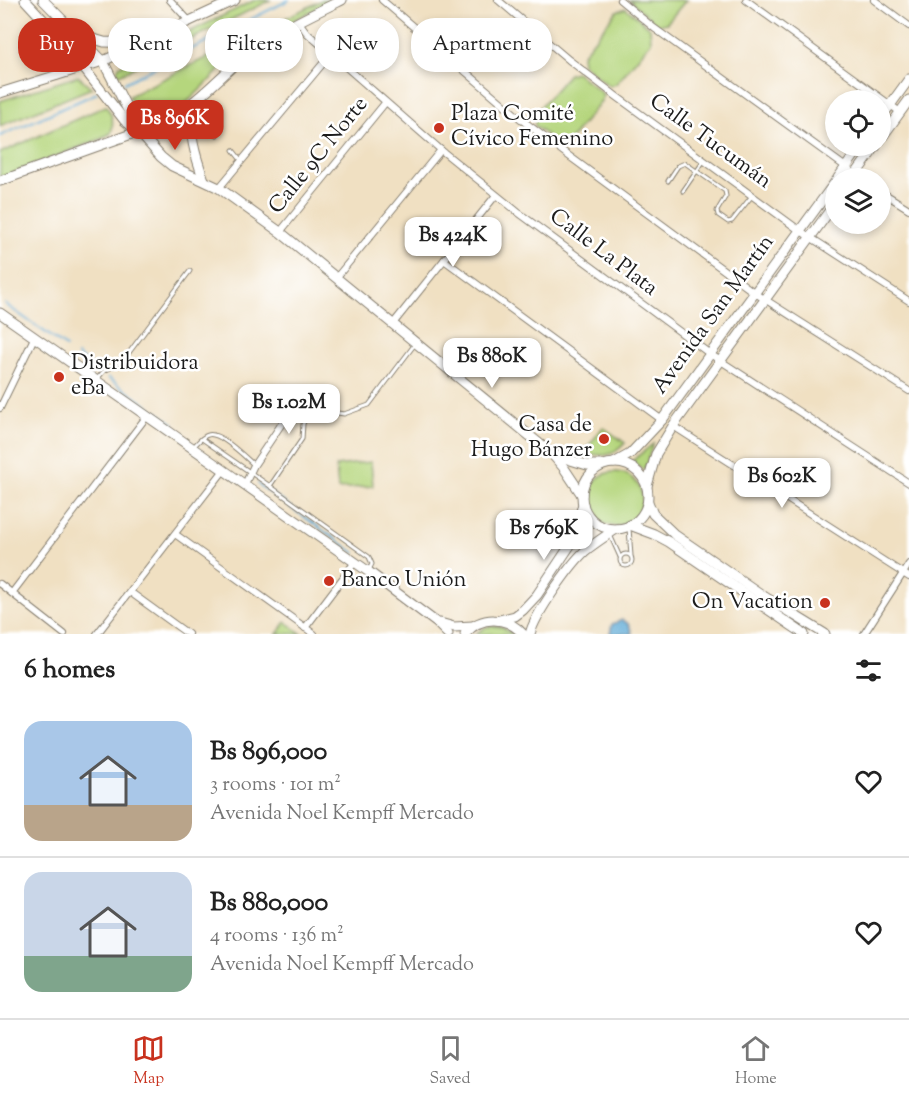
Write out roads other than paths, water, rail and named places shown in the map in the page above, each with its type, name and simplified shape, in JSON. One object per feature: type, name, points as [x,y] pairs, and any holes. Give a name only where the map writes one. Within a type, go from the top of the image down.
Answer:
[{"type":"main road","points":[[25,0],[42,18]]},
{"type":"main road","points":[[43,0],[60,18]]},
{"type":"main road","points":[[193,21],[235,0]]},
{"type":"main road","points":[[303,20],[342,0]]},
{"type":"main road","points":[[96,54],[110,73],[138,131]]},
{"type":"main road","points":[[96,63],[108,59]]},
{"type":"main road","points":[[0,93],[66,72]]},
{"type":"main road","points":[[88,72],[125,121],[138,131],[166,162],[219,188],[280,232],[552,454],[583,498],[591,518],[611,530]]},
{"type":"main road","points":[[0,181],[164,122],[192,108],[229,72]]},
{"type":"main road","points":[[891,104],[909,80]]},
{"type":"main road","points":[[891,125],[909,100]]},
{"type":"main road","points":[[192,108],[192,141],[204,180]]},
{"type":"main road","name":"Avenida San Martín","points":[[846,167],[854,156]]},
{"type":"main road","name":"Avenida San Martín","points":[[614,463],[630,454],[662,420],[825,196]]},
{"type":"main road","name":"Avenida San Martín","points":[[647,486],[656,454],[673,426],[825,217]]},
{"type":"main road","points":[[0,313],[369,572],[437,622],[448,634]]},
{"type":"main road","points":[[552,454],[587,465],[614,463],[625,464],[635,469],[647,486],[648,502],[653,514],[675,535],[768,599],[825,634]]},
{"type":"main road","points":[[437,622],[454,627],[473,626],[490,620],[515,616],[523,610],[537,595],[573,541],[589,477],[603,465]]},
{"type":"main road","points":[[530,634],[535,620],[577,559],[611,530],[629,525],[639,519],[648,502]]},
{"type":"main road","points":[[629,525],[669,542],[804,634]]},
{"type":"main road","points":[[499,620],[509,623],[523,634]]},
{"type":"main road","points":[[465,634],[473,626]]},
{"type":"street","points":[[170,0],[186,18]]},
{"type":"street","points":[[382,0],[522,120],[755,293],[909,391]]},
{"type":"street","name":"Calle Tucumán","points":[[498,0],[569,60],[704,160],[810,237],[909,301]]},
{"type":"street","points":[[620,0],[654,28],[846,167]]},
{"type":"street","points":[[746,0],[869,90]]},
{"type":"street","points":[[874,0],[909,26]]},
{"type":"street","name":"Calle La Plata","points":[[303,28],[315,41]]},
{"type":"street","points":[[219,188],[316,72]]},
{"type":"street","name":"Calle La Plata","points":[[349,72],[496,195],[710,354],[909,483]]},
{"type":"street","name":"Calle 9C Norte","points":[[280,232],[385,103]]},
{"type":"street","points":[[891,106],[900,112]]},
{"type":"street","points":[[336,278],[441,150]]},
{"type":"street","points":[[392,325],[496,195]]},
{"type":"street","points":[[891,198],[909,209]]},
{"type":"street","points":[[444,260],[662,420]]},
{"type":"street","points":[[0,408],[34,338]]},
{"type":"street","points":[[245,484],[254,465],[303,392]]},
{"type":"street","points":[[12,593],[147,416]]},
{"type":"street","points":[[673,426],[906,575]]},
{"type":"street","points":[[97,634],[224,470]]},
{"type":"street","points":[[175,534],[314,634]]},
{"type":"street","points":[[305,628],[355,562]]},
{"type":"street","points":[[864,634],[906,575],[909,564]]},
{"type":"street","points":[[0,584],[64,634]]},
{"type":"street","points":[[130,592],[188,634]]},
{"type":"lane","points":[[192,108],[216,135]]},
{"type":"lane","points":[[233,150],[242,161]]},
{"type":"lane","points":[[683,190],[704,160]]},
{"type":"lane","points":[[668,181],[681,163],[685,163],[727,193],[717,211],[718,215],[728,222],[732,221],[752,195]]},
{"type":"lane","points":[[96,381],[104,371],[122,362],[190,272]]},
{"type":"lane","points":[[270,486],[302,439],[303,424],[308,413],[325,411],[344,414],[369,405],[415,344]]},
{"type":"lane","points":[[192,447],[210,434],[214,434],[254,465]]},
{"type":"lane","points":[[202,439],[369,557],[372,564],[369,572]]},
{"type":"lane","points":[[611,530],[620,557],[619,562],[625,566],[632,562],[629,525]]},
{"type":"lane","points":[[620,557],[628,554],[632,556]]},
{"type":"water","points":[[622,620],[629,624],[632,634],[610,634],[612,624]]},
{"type":"waterway","points":[[124,83],[289,0]]},
{"type":"waterway","points":[[0,136],[97,93]]},
{"type":"waterway","points":[[5,304],[66,347]]},
{"type":"waterway","points":[[77,355],[96,369]]},
{"type":"waterway","points":[[108,378],[174,424]]},
{"type":"waterway","points":[[258,484],[355,553]]},
{"type":"place","name":"Plaza Comité Cívico Femenino","points":[[439,128]]},
{"type":"place","name":"Distribuidora eBa","points":[[59,377]]},
{"type":"place","name":"Casa de Hugo Bánzer","points":[[604,439]]},
{"type":"place","name":"Banco Unión","points":[[329,581]]},
{"type":"place","name":"On Vacation","points":[[825,603]]}]
